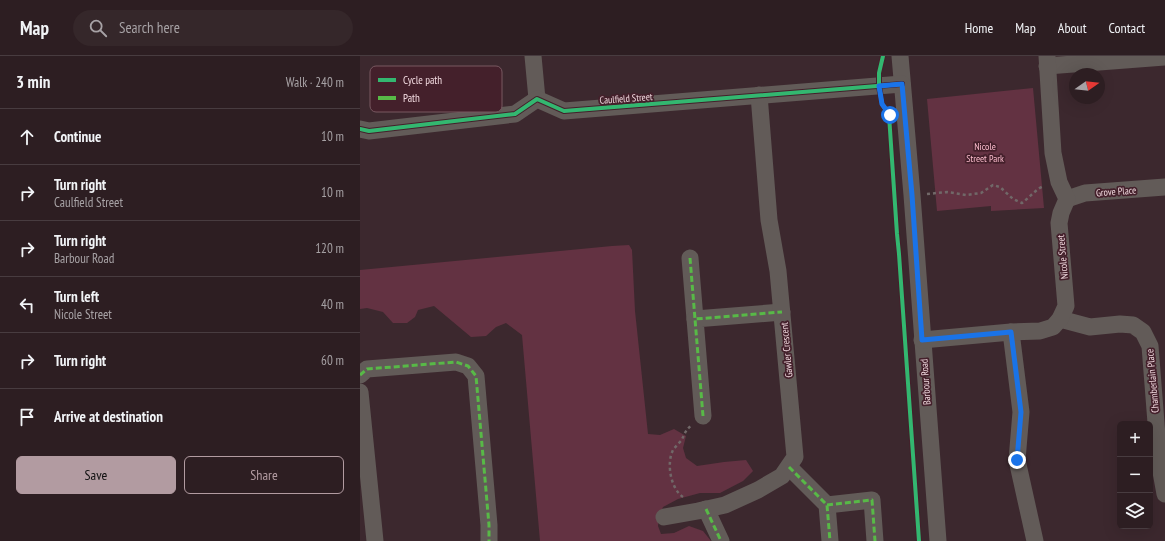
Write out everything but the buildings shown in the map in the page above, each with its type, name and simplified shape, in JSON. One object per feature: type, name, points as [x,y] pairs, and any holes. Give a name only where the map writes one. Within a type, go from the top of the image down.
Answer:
[{"type":"street","points":[[360,129],[369,131],[515,114],[536,99],[533,56]]},
{"type":"street","name":"Barbour Road","points":[[900,56],[938,541]]},
{"type":"street","points":[[1067,199],[1059,182],[1053,153],[1047,61],[1165,57]]},
{"type":"street","name":"Caulfield Street","points":[[536,99],[564,110],[902,84]]},
{"type":"street","name":"Gawler Crescent","points":[[664,517],[725,505],[758,490],[782,476],[795,458],[778,271],[769,220],[759,95]]},
{"type":"street","name":"Grove Place","points":[[1067,199],[1085,193],[1165,187]]},
{"type":"street","name":"Nicole Street","points":[[1060,319],[1066,306],[1059,223],[1061,213],[1067,199]]},
{"type":"street","points":[[690,258],[703,416]]},
{"type":"street","points":[[695,319],[782,312]]},
{"type":"street","points":[[922,340],[1011,332],[1040,331],[1053,327],[1060,319]]},
{"type":"street","name":"Chamberlain Place","points":[[1060,319],[1090,327],[1120,324],[1133,325],[1143,332],[1150,346],[1158,461],[1165,494]]},
{"type":"street","points":[[1011,332],[1021,412],[1017,460],[1035,541]]},
{"type":"street","points":[[360,375],[367,369],[456,362],[468,366],[476,376],[489,525],[489,541]]},
{"type":"street","points":[[360,392],[375,541]]},
{"type":"street","points":[[789,466],[827,505],[830,541]]},
{"type":"street","points":[[827,505],[872,500],[875,541]]},
{"type":"street","points":[[699,511],[721,541]]},
{"type":"path","points":[[927,194],[947,192],[966,195],[981,193],[993,185],[1000,187],[1013,199],[1022,203],[1040,187],[1059,182]]},
{"type":"path","points":[[699,511],[680,495],[675,488],[670,470],[670,461],[672,451],[681,441],[687,429],[703,416]]},
{"type":"green space","name":"Nicole Street Park","points":[[1033,88],[1044,208],[991,211],[991,206],[937,211],[927,99]]},
{"type":"green space","points":[[629,245],[632,250],[635,311],[648,434],[660,435],[674,429],[686,436],[683,448],[686,458],[697,466],[746,460],[753,471],[743,481],[720,493],[700,493],[678,499],[663,507],[659,516],[658,526],[661,534],[674,533],[689,526],[703,531],[711,541],[540,541],[522,335],[506,323],[496,327],[486,336],[471,337],[434,306],[418,310],[415,317],[407,323],[393,323],[383,312],[367,308],[360,309],[360,270]]},
{"type":"marked path","points":[[690,258],[695,319]]},
{"type":"marked path","points":[[703,416],[695,319],[782,312]]},
{"type":"marked path","points":[[360,375],[367,369],[456,362],[468,366],[476,376],[489,525],[489,541]]},
{"type":"marked path","points":[[789,467],[827,505],[830,541]]},
{"type":"marked path","points":[[827,505],[872,500],[875,541]]},
{"type":"marked path","points":[[706,509],[721,541]]},
{"type":"cycle path","points":[[883,56],[879,73],[879,86],[882,104],[889,115],[919,541]]},
{"type":"cycle path","points":[[360,129],[369,131],[515,114],[537,99],[564,111],[902,84]]},
{"type":"route","points":[[890,115],[882,104],[879,86],[902,84],[912,195],[922,340],[1011,332],[1021,412],[1017,460]]}]
